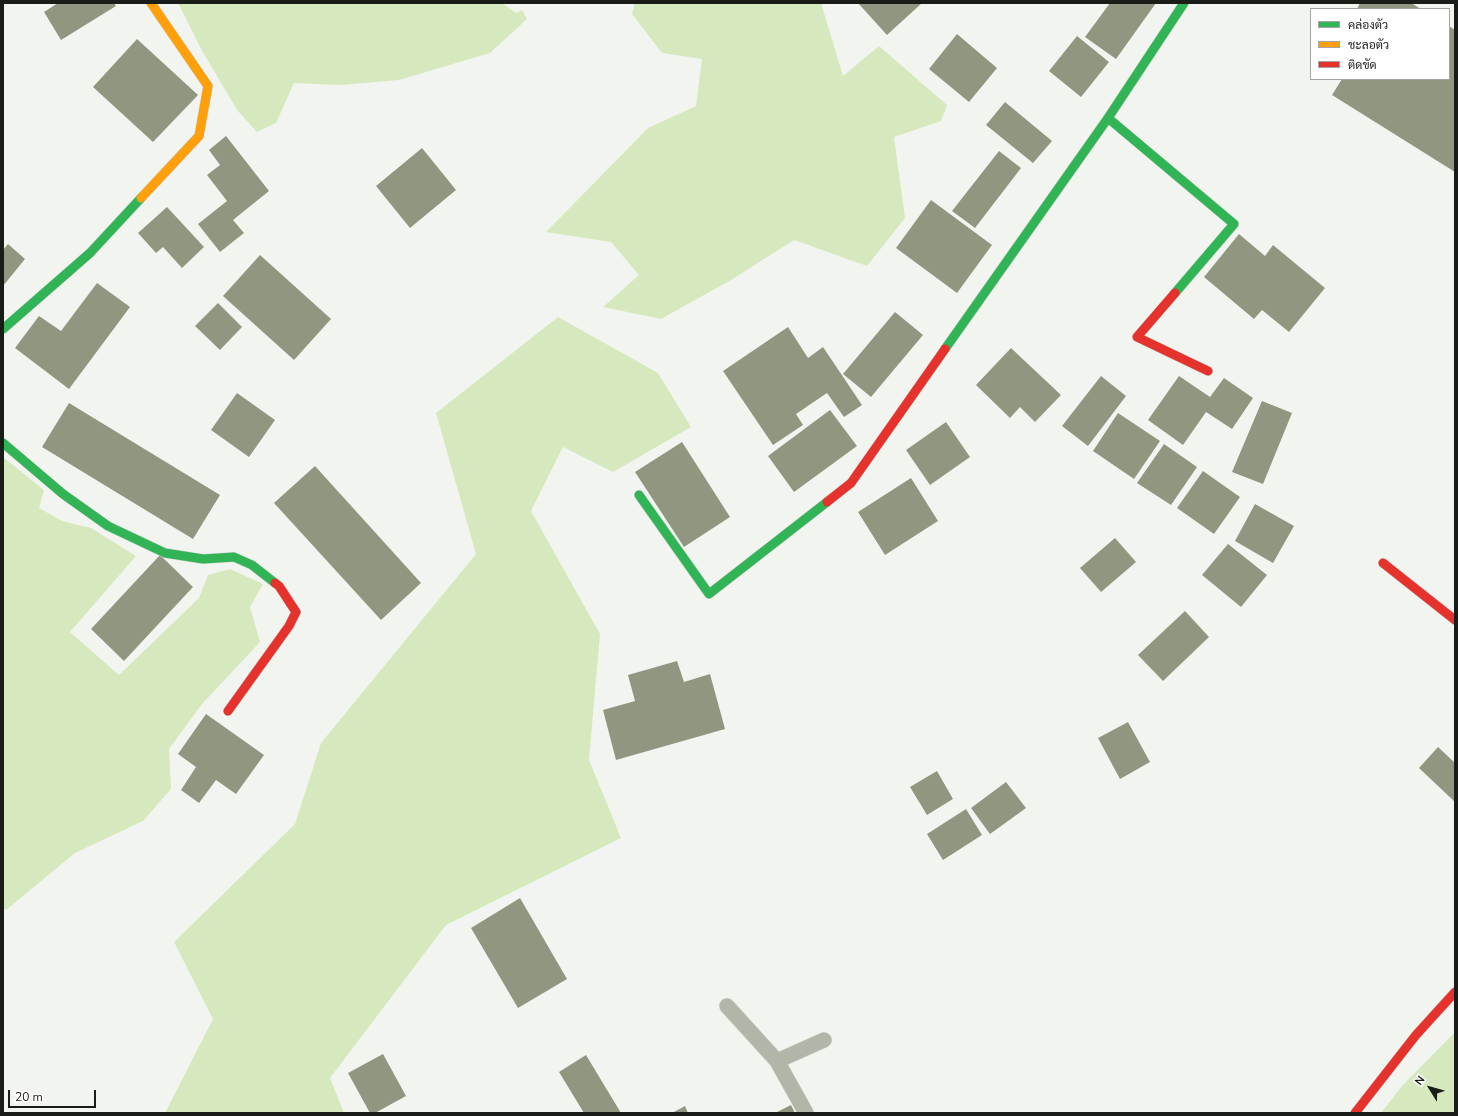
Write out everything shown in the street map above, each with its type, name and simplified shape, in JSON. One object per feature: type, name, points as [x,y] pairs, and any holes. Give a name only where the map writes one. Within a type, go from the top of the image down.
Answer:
[{"type":"street","points":[[3,329],[90,253],[199,136],[208,86],[151,3]]},
{"type":"street","points":[[639,495],[709,594],[851,483],[1108,118],[1184,3]]},
{"type":"street","points":[[1108,118],[1234,224],[1137,337],[1208,372]]},
{"type":"street","points":[[3,443],[63,494],[108,526],[165,553],[203,559],[234,557],[252,565],[279,586],[296,612],[288,626],[228,711]]},
{"type":"street","points":[[1383,563],[1455,620]]},
{"type":"street","points":[[1355,1113],[1416,1035],[1455,992]]},
{"type":"lane","points":[[727,1006],[777,1061],[806,1113]]},
{"type":"lane","points":[[777,1061],[824,1040]]},
{"type":"green space","points":[[178,3],[502,3],[516,13],[522,10],[527,19],[490,53],[399,80],[340,85],[294,83],[276,123],[257,132],[237,110],[201,49]]},
{"type":"green space","points":[[635,3],[821,3],[843,76],[879,46],[947,105],[941,121],[894,137],[905,218],[867,266],[794,240],[731,280],[661,319],[603,307],[639,275],[611,242],[546,232],[648,128],[696,106],[702,59],[662,53],[632,14]]},
{"type":"green space","points":[[558,317],[658,373],[691,427],[613,472],[563,447],[531,511],[600,634],[589,760],[621,838],[446,925],[330,1078],[344,1113],[165,1113],[213,1019],[174,942],[295,824],[321,743],[476,554],[436,413]]},
{"type":"green space","points":[[3,457],[44,490],[39,508],[62,521],[91,528],[136,556],[70,632],[119,675],[199,598],[208,575],[230,569],[263,584],[250,607],[260,642],[202,704],[169,749],[171,789],[143,821],[75,853],[6,910],[3,908]]},
{"type":"green space","points":[[1455,1032],[1455,1113],[1381,1113],[1402,1086]]},
{"type":"building","points":[[58,3],[114,3],[116,6],[61,40],[44,12]]},
{"type":"building","points":[[858,3],[922,3],[887,35]]},
{"type":"building","points":[[1110,3],[1156,3],[1116,59],[1085,37]]},
{"type":"building","points":[[1360,3],[1411,3],[1419,8],[1358,8]]},
{"type":"building","points":[[1450,27],[1455,30],[1455,172],[1332,95],[1341,80],[1450,80]]},
{"type":"building","points":[[957,34],[997,68],[969,102],[929,69]]},
{"type":"building","points":[[1077,36],[1109,62],[1081,97],[1049,71]]},
{"type":"building","points":[[137,39],[198,95],[153,142],[93,87]]},
{"type":"building","points":[[1005,102],[1052,141],[1033,163],[986,125]]},
{"type":"building","points":[[226,136],[269,191],[233,220],[244,233],[220,252],[198,224],[227,201],[207,175],[220,165],[209,150]]},
{"type":"building","points":[[422,148],[456,190],[410,228],[376,186]]},
{"type":"building","points":[[999,151],[1021,168],[975,228],[952,211]]},
{"type":"building","points":[[931,200],[992,245],[957,293],[896,248]]},
{"type":"building","points":[[167,207],[204,247],[182,268],[163,247],[156,253],[138,233]]},
{"type":"building","points":[[1239,234],[1265,256],[1273,245],[1325,288],[1289,332],[1262,310],[1254,319],[1204,277]]},
{"type":"building","points":[[8,244],[25,259],[3,286],[3,250]]},
{"type":"building","points":[[260,255],[331,319],[294,360],[223,296]]},
{"type":"building","points":[[97,283],[130,307],[69,389],[15,348],[39,316],[61,331]]},
{"type":"building","points":[[218,303],[242,327],[220,350],[195,326]]},
{"type":"building","points":[[895,312],[923,335],[871,397],[843,374]]},
{"type":"building","points":[[788,327],[808,358],[823,347],[862,405],[844,417],[827,393],[796,414],[803,425],[773,445],[723,371]]},
{"type":"building","points":[[1011,348],[1061,395],[1035,422],[1020,407],[1010,418],[976,385]]},
{"type":"building","points":[[1101,376],[1126,396],[1088,446],[1062,426]]},
{"type":"building","points":[[1179,376],[1210,397],[1224,378],[1253,398],[1232,429],[1206,412],[1183,445],[1148,420]]},
{"type":"building","points":[[237,393],[275,420],[249,457],[211,430]]},
{"type":"building","points":[[1262,401],[1292,413],[1263,484],[1232,472]]},
{"type":"building","points":[[69,403],[220,495],[193,539],[42,447]]},
{"type":"building","points":[[830,410],[857,446],[794,492],[768,456]]},
{"type":"building","points":[[1118,413],[1160,441],[1134,479],[1093,451]]},
{"type":"building","points":[[946,422],[970,457],[930,485],[906,450]]},
{"type":"building","points":[[682,442],[730,517],[684,547],[635,472]]},
{"type":"building","points":[[1164,444],[1197,467],[1171,505],[1137,483]]},
{"type":"building","points":[[315,466],[421,583],[381,620],[274,503]]},
{"type":"building","points":[[1203,471],[1240,497],[1214,534],[1177,508]]},
{"type":"building","points":[[911,478],[938,521],[885,555],[858,512]]},
{"type":"building","points":[[1255,504],[1294,526],[1273,563],[1235,541]]},
{"type":"building","points":[[1115,538],[1136,562],[1101,592],[1080,568]]},
{"type":"building","points":[[1228,544],[1267,575],[1241,607],[1202,575]]},
{"type":"building","points":[[160,555],[193,587],[124,661],[91,629]]},
{"type":"building","points":[[1185,611],[1209,637],[1163,681],[1138,655]]},
{"type":"building","points":[[677,661],[684,682],[710,674],[725,729],[616,760],[603,710],[635,701],[628,675]]},
{"type":"building","points":[[206,714],[264,755],[236,794],[216,780],[199,803],[181,790],[196,767],[178,754]]},
{"type":"building","points":[[1128,722],[1150,762],[1120,779],[1098,738]]},
{"type":"building","points":[[1438,747],[1455,763],[1455,802],[1419,768]]},
{"type":"building","points":[[937,771],[953,799],[927,815],[910,787]]},
{"type":"building","points":[[1006,782],[1026,808],[990,834],[971,808]]},
{"type":"building","points":[[966,809],[982,835],[943,860],[927,834]]},
{"type":"building","points":[[520,898],[567,979],[518,1008],[471,928]]},
{"type":"building","points":[[383,1054],[406,1096],[375,1113],[370,1113],[348,1073]]},
{"type":"building","points":[[586,1055],[621,1113],[584,1113],[559,1072]]},
{"type":"building","points":[[791,1105],[795,1113],[775,1113]]},
{"type":"building","points":[[685,1106],[688,1113],[672,1113]]},
{"type":"traffic: fast","points":[[945,349],[1108,118],[1184,3]]},
{"type":"traffic: fast","points":[[1108,118],[1234,224],[1175,293]]},
{"type":"traffic: fast","points":[[3,329],[90,253],[141,198]]},
{"type":"traffic: fast","points":[[3,443],[63,494],[108,526],[165,553],[203,559],[234,557],[252,565],[275,583]]},
{"type":"traffic: fast","points":[[639,495],[709,594],[827,502]]},
{"type":"traffic: slow","points":[[141,198],[199,136],[208,86],[151,3]]},
{"type":"traffic: jam","points":[[1175,293],[1137,337],[1208,371]]},
{"type":"traffic: jam","points":[[827,502],[851,483],[945,349]]},
{"type":"traffic: jam","points":[[1383,563],[1455,620]]},
{"type":"traffic: jam","points":[[228,711],[289,626],[296,612],[279,586],[275,583]]},
{"type":"traffic: jam","points":[[1355,1113],[1416,1035],[1455,992]]}]
